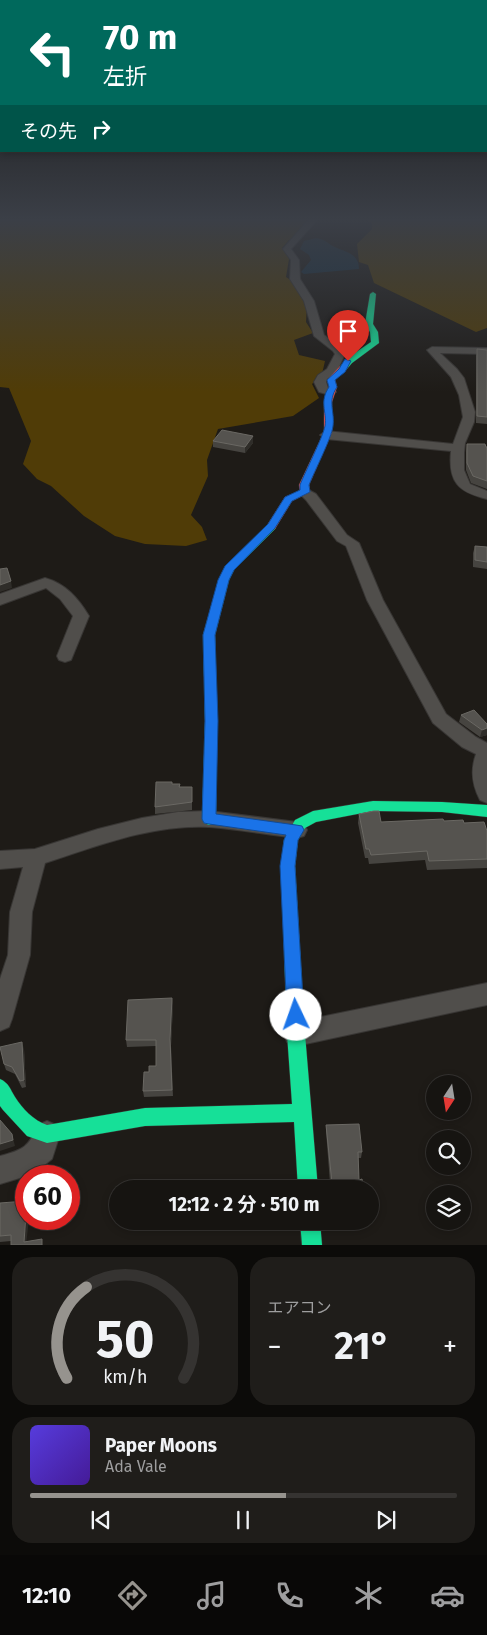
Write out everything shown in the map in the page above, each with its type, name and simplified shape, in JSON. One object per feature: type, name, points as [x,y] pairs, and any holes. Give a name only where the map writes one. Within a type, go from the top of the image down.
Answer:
[{"type":"street","points":[[295,276],[309,301],[319,336],[338,349],[340,354],[332,371],[322,376],[320,382],[323,390],[330,392]]},
{"type":"street","points":[[373,294],[369,324],[376,334],[376,339],[373,347],[348,361],[342,371],[330,380],[333,387],[330,392],[327,408],[329,426],[304,485],[305,492],[311,497],[342,538],[352,542],[375,600],[439,718],[469,742],[487,752],[480,767],[482,784],[487,795]]},
{"type":"street","points":[[487,351],[432,350],[436,358],[455,373],[469,409],[470,424],[465,431],[459,448],[457,464],[459,477],[463,485],[487,496]]},
{"type":"street","points":[[326,435],[459,448]]},
{"type":"street","points":[[209,819],[211,721],[209,635],[224,580],[229,569],[272,526],[288,499],[305,492]]},
{"type":"street","points":[[0,600],[44,583],[52,584],[62,592],[81,616],[66,656]]},
{"type":"street","points":[[307,1180],[296,1034],[288,866],[291,840],[300,824],[313,817],[373,806],[442,807],[487,811]]},
{"type":"street","points":[[0,860],[35,858],[98,836],[178,820],[209,819],[296,830]]},
{"type":"street","points":[[0,1020],[19,955],[21,912],[35,858]]},
{"type":"street","points":[[296,1034],[487,994]]},
{"type":"street","points":[[0,1088],[9,1104],[32,1130],[47,1134],[145,1117],[303,1113]]},
{"type":"street","points":[[0,1170],[23,1164],[42,1149],[47,1134]]},
{"type":"street","points":[[311,1230],[312,1245]]},
{"type":"shaded area","points":[[0,276],[286,276],[307,302],[306,322],[313,333],[294,340],[299,355],[325,361],[322,374],[312,384],[319,398],[293,416],[218,429],[207,460],[208,476],[191,515],[202,527],[207,540],[186,546],[145,544],[115,536],[84,516],[51,486],[37,479],[23,464],[31,441],[9,388],[0,387]]},
{"type":"shaded area","points":[[372,276],[487,276],[487,328],[476,332],[374,283]]},
{"type":"building","points":[[477,349],[487,350],[487,417],[477,416]]},
{"type":"building","points":[[222,430],[253,436],[245,447],[213,441]]},
{"type":"building","points":[[467,444],[485,444],[487,447],[487,481],[473,476],[467,463]]},
{"type":"building","points":[[475,546],[487,547],[487,562],[475,560]]},
{"type":"building","points":[[7,568],[11,581],[0,585],[0,569]]},
{"type":"building","points":[[474,710],[487,724],[487,728],[482,730],[461,715]]},
{"type":"building","points":[[156,782],[172,782],[172,784],[180,784],[179,787],[192,787],[192,802],[155,807]]},
{"type":"building","points":[[379,811],[381,822],[443,819],[444,821],[463,820],[464,823],[484,822],[487,831],[487,859],[429,861],[427,851],[371,855],[369,849],[366,849],[359,814]]},
{"type":"building","points":[[172,998],[170,1039],[172,1090],[143,1091],[144,1072],[149,1072],[149,1066],[156,1066],[156,1040],[126,1040],[128,1000]]},
{"type":"building","points":[[22,1042],[24,1080],[20,1081],[12,1067],[4,1064],[0,1047]]},
{"type":"building","points":[[0,1120],[12,1134],[13,1140],[0,1144]]},
{"type":"building","points":[[359,1124],[362,1152],[358,1152],[359,1180],[332,1180],[326,1125]]},
{"type":"building","points":[[15,1202],[15,1230],[25,1230],[24,1242],[42,1239],[42,1245],[11,1245],[11,1235],[0,1236],[0,1203]]},
{"type":"traffic: fast","points":[[343,368],[349,361],[375,343],[374,332],[369,324],[373,294]]},
{"type":"traffic: fast","points":[[209,819],[211,721],[209,635],[224,580],[229,569],[271,527]]},
{"type":"traffic: fast","points":[[307,1180],[296,1034],[288,866],[291,840],[300,824],[313,817],[373,806],[442,807],[487,811]]},
{"type":"traffic: fast","points":[[0,1088],[9,1104],[33,1130],[47,1134],[145,1117],[303,1113]]},
{"type":"traffic: fast","points":[[311,1230],[312,1245]]},
{"type":"traffic: jam","points":[[271,527],[288,499],[305,492],[304,485],[328,432],[328,402],[333,387],[331,380],[343,368]]},
{"type":"route","points":[[296,1015],[288,866],[291,840],[296,830],[278,826],[209,819],[211,721],[209,635],[224,580],[229,569],[272,526],[288,499],[305,492],[304,485],[329,426],[327,408],[330,392],[333,387],[330,380],[342,371],[348,361]]}]
